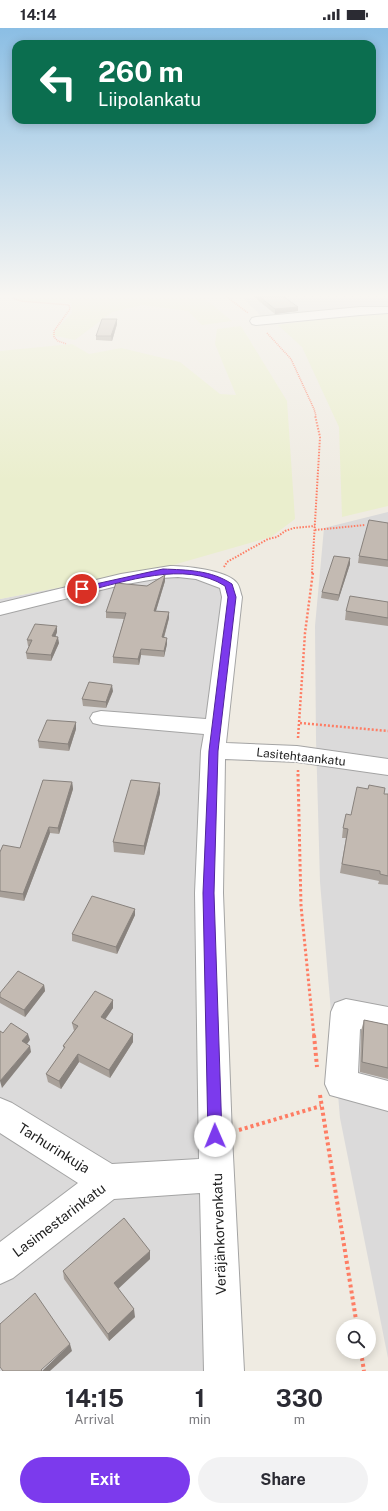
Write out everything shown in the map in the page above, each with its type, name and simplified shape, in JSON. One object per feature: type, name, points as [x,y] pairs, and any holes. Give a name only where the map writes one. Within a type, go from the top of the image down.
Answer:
[{"type":"street","points":[[0,609],[123,579],[163,572],[189,573],[218,578]]},
{"type":"street","name":"Veräjänkorvenkatu","points":[[218,578],[229,585],[232,597],[215,739],[209,893],[216,1175],[224,1371]]},
{"type":"street","name":"Lasitehtaankatu","points":[[101,718],[297,754],[388,766]]},
{"type":"street","points":[[388,1021],[346,1012],[341,1084],[388,1096]]},
{"type":"street","name":"Tarhurinkuja","points":[[0,1114],[108,1182]]},
{"type":"street","name":"Lasimestarinkatu","points":[[0,1265],[108,1182],[216,1175]]},
{"type":"path","points":[[289,357],[314,408],[320,437],[314,561],[305,633],[297,754],[301,906],[317,1069]]},
{"type":"path","points":[[218,578],[227,562],[268,540],[277,538],[284,531],[294,528],[366,525]]},
{"type":"path","points":[[300,723],[388,731]]},
{"type":"path","points":[[320,1092],[356,1319]]},
{"type":"path","points":[[215,1136],[321,1106]]},
{"type":"path","points":[[362,1359],[364,1371]]},
{"type":"shaded area","points":[[388,512],[388,1358],[340,1118],[320,882],[316,739],[315,626],[324,528]]},
{"type":"shaded area","points":[[166,567],[234,579],[200,942],[212,1371],[0,1371],[0,599]]},
{"type":"green space","points":[[0,357],[158,357],[180,362],[220,394],[236,395],[220,357],[260,357],[287,401],[295,519],[271,537],[166,567],[0,599]]},
{"type":"green space","points":[[306,357],[388,357],[388,506],[342,517],[339,427]]},
{"type":"building","points":[[369,520],[388,523],[388,560],[359,556]]},
{"type":"building","points":[[334,556],[350,558],[339,595],[322,592]]},
{"type":"building","points":[[165,575],[154,611],[169,612],[162,637],[167,638],[164,651],[141,649],[138,659],[113,657],[126,613],[106,612],[116,583],[147,586]]},
{"type":"building","points":[[350,596],[388,602],[388,618],[346,611]]},
{"type":"building","points":[[35,624],[57,626],[52,636],[58,637],[51,655],[26,653],[32,640],[27,640]]},
{"type":"building","points":[[89,682],[112,685],[106,702],[82,699]]},
{"type":"building","points":[[47,720],[76,722],[68,744],[38,741]]},
{"type":"building","points":[[43,780],[72,782],[58,828],[49,827],[23,894],[0,891],[0,852],[3,845],[20,848]]},
{"type":"building","points":[[131,780],[160,783],[144,846],[113,842]]},
{"type":"building","points":[[369,785],[385,788],[384,794],[388,794],[388,876],[380,874],[380,871],[342,864],[348,829],[343,828],[346,814],[351,815],[357,787],[368,789]]},
{"type":"building","points":[[92,896],[135,909],[116,947],[72,934]]},
{"type":"building","points":[[18,971],[44,985],[24,1010],[0,997],[0,993]]},
{"type":"building","points":[[95,991],[113,1000],[101,1017],[133,1034],[109,1070],[78,1054],[59,1081],[46,1074],[65,1047],[63,1046],[78,1026],[72,1023]]},
{"type":"building","points":[[364,1020],[388,1025],[388,1068],[362,1062]]},
{"type":"building","points":[[11,1023],[28,1034],[22,1041],[30,1046],[0,1081],[0,1031],[3,1033]]},
{"type":"building","points":[[124,1218],[150,1251],[114,1283],[134,1309],[108,1334],[63,1271]]},
{"type":"building","points":[[35,1293],[70,1344],[41,1370],[42,1371],[3,1371],[0,1367],[0,1324]]},
{"type":"route","points":[[82,589],[123,579],[163,572],[189,573],[218,578],[229,585],[232,597],[214,751],[209,893],[215,1136]]}]
